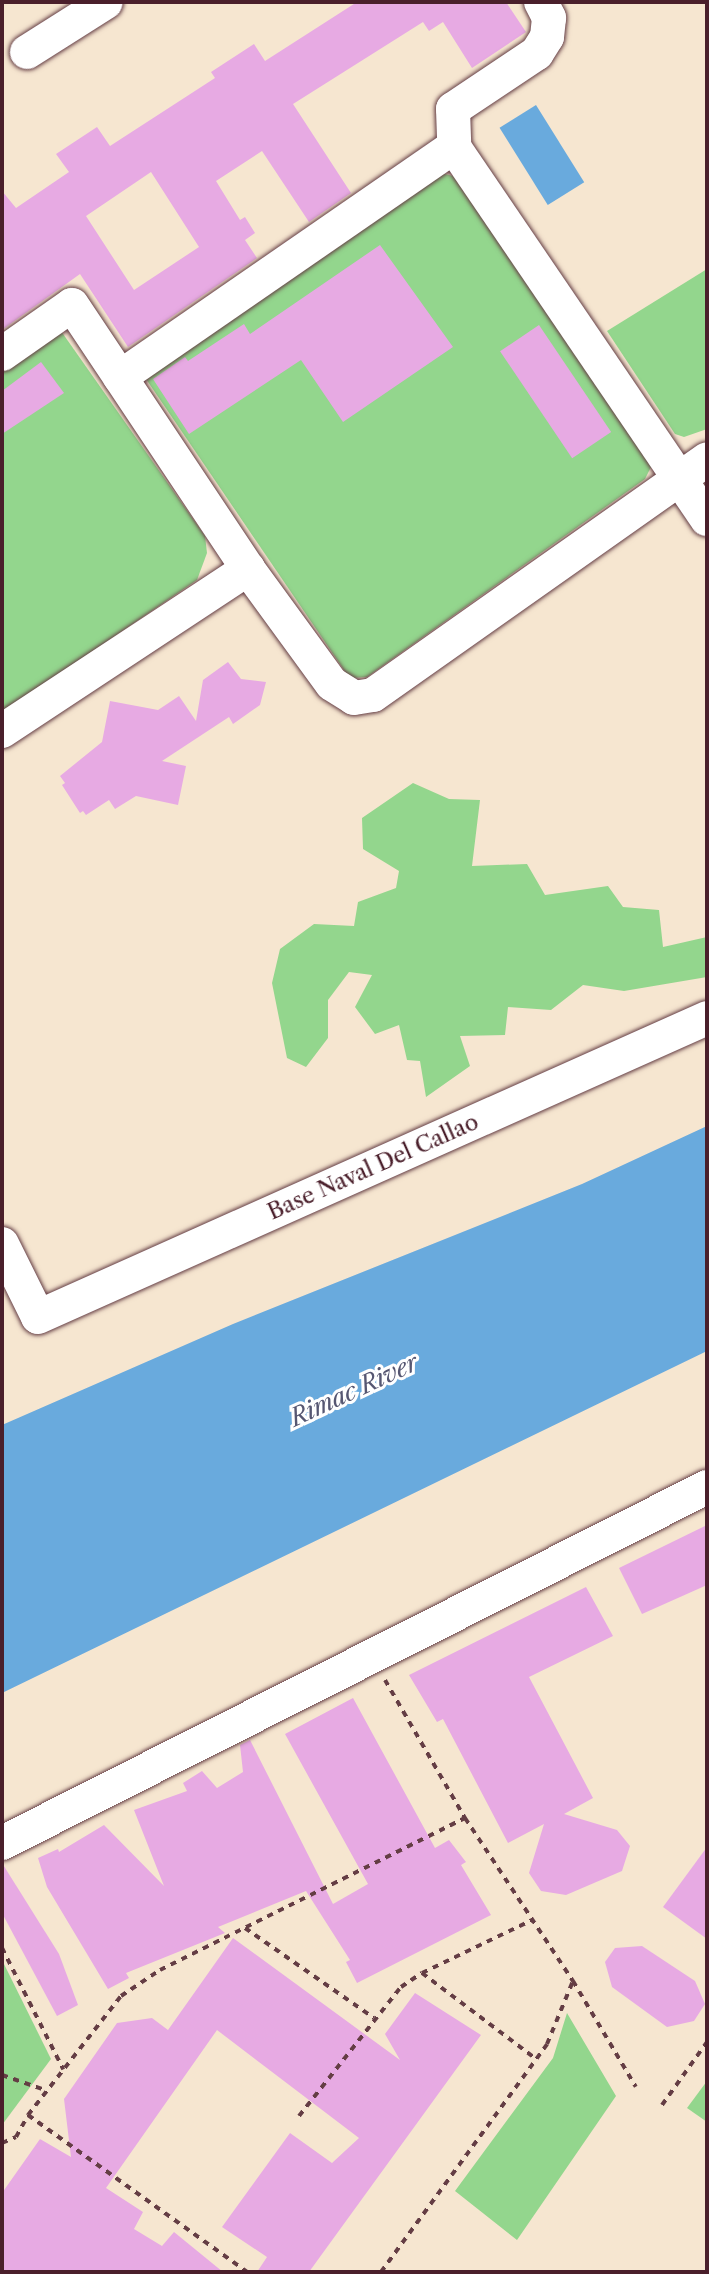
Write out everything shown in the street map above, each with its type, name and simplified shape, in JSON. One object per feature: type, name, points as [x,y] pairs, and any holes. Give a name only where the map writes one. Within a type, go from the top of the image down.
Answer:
[{"type":"lane","points":[[27,52],[106,2]]},
{"type":"lane","points":[[541,2],[549,18],[547,37],[537,53],[453,109],[454,147],[694,468],[707,519]]},
{"type":"lane","points":[[120,377],[454,147]]},
{"type":"lane","points":[[2,354],[72,305],[248,569],[332,684],[354,698],[373,695],[694,468]]},
{"type":"lane","points":[[2,731],[248,569]]},
{"type":"lane","name":"Base Naval Del Callao","points":[[2,1244],[38,1317],[707,1018]]},
{"type":"lane","points":[[2,1843],[707,1487]]},
{"type":"path","points":[[372,1657],[465,1818],[573,1981],[636,2087]]},
{"type":"path","points":[[2,2143],[16,2137],[28,2115],[121,1996],[160,1970],[465,1818]]},
{"type":"path","points":[[299,2116],[401,1987],[422,1973],[532,1920]]},
{"type":"path","points":[[245,1928],[375,2019]]},
{"type":"path","points":[[2,1948],[63,2069]]},
{"type":"path","points":[[2,1970],[11,1966]]},
{"type":"path","points":[[422,1973],[536,2059]]},
{"type":"path","points":[[381,2272],[547,2044],[573,1981]]},
{"type":"path","points":[[662,2105],[707,2042]]},
{"type":"path","points":[[2,2075],[46,2091]]},
{"type":"path","points":[[28,2115],[247,2272]]},
{"type":"green space","points":[[438,175],[453,176],[652,465],[645,479],[367,677],[353,678],[346,673],[146,379]]},
{"type":"green space","points":[[707,269],[707,429],[684,437],[675,434],[607,331]]},
{"type":"green space","points":[[61,331],[205,536],[207,553],[197,580],[2,713],[2,372]]},
{"type":"green space","points":[[413,783],[449,799],[480,800],[472,866],[527,864],[545,895],[608,886],[623,907],[659,910],[663,947],[707,937],[707,977],[624,991],[583,985],[551,1010],[508,1007],[505,1035],[460,1036],[470,1066],[426,1097],[420,1061],[407,1060],[399,1025],[375,1034],[355,1007],[372,975],[349,972],[328,1000],[328,1038],[306,1067],[287,1058],[272,983],[280,949],[314,924],[354,926],[358,902],[396,888],[399,871],[363,849],[362,818]]},
{"type":"green space","points":[[2,1960],[51,2059],[2,2125]]},
{"type":"green space","points":[[567,2013],[616,2096],[517,2240],[455,2191],[553,2058]]},
{"type":"green space","points":[[707,2081],[707,2122],[687,2108]]},
{"type":"water","points":[[536,105],[584,182],[548,205],[500,128]]},
{"type":"water","name":"Rimac River","points":[[707,1126],[707,1351],[2,1693],[2,1425],[233,1324],[582,1184]]},
{"type":"building","points":[[357,2],[506,2],[526,32],[472,68],[443,22],[429,31],[423,22],[293,104],[351,193],[309,222],[262,151],[216,181],[240,220],[245,217],[255,233],[245,240],[257,258],[128,347],[80,274],[2,330],[2,191],[16,208],[69,172],[56,154],[97,127],[110,146],[215,78],[211,72],[254,44],[265,61]],"holes":[[[151,172],[199,247],[134,290],[86,216]]]},
{"type":"building","points":[[380,245],[453,347],[343,422],[301,360],[189,434],[153,379],[185,357],[188,361],[244,324],[250,334]]},
{"type":"building","points":[[539,325],[611,432],[572,458],[500,351]]},
{"type":"building","points":[[41,362],[64,393],[2,434],[2,391]]},
{"type":"building","points":[[228,662],[241,679],[266,682],[260,705],[233,724],[229,717],[162,761],[186,766],[178,805],[136,796],[115,809],[109,800],[86,815],[83,811],[80,813],[62,785],[65,783],[60,776],[102,742],[110,701],[158,710],[179,696],[196,721],[203,680]]},
{"type":"building","points":[[707,1525],[707,1585],[642,1614],[619,1568]]},
{"type":"building","points":[[586,1587],[613,1636],[529,1677],[593,1798],[564,1814],[617,1830],[630,1846],[622,1871],[566,1895],[541,1891],[529,1873],[544,1824],[508,1843],[443,1719],[437,1722],[409,1675]]},
{"type":"building","points":[[353,1698],[435,1848],[449,1840],[466,1862],[461,1865],[491,1915],[357,1983],[346,1962],[350,1960],[306,1891],[218,1927],[225,1933],[126,1973],[129,1978],[108,1989],[47,1887],[38,1858],[58,1849],[59,1852],[104,1825],[164,1886],[134,1810],[187,1791],[183,1783],[202,1771],[217,1788],[243,1772],[240,1745],[250,1740],[333,1904],[368,1884],[285,1734]]},
{"type":"building","points":[[707,1847],[707,1939],[663,1907]]},
{"type":"building","points":[[2,1863],[59,1954],[78,2005],[57,2016],[2,1913]]},
{"type":"building","points":[[233,1938],[400,2060],[385,2034],[415,1993],[481,2035],[309,2272],[257,2272],[267,2257],[222,2227],[290,2133],[332,2163],[359,2138],[217,2030],[106,2188],[143,2212],[134,2229],[162,2246],[174,2232],[223,2272],[2,2272],[2,2193],[40,2139],[71,2157],[64,2099],[117,2023],[152,2018],[168,2030]]},
{"type":"building","points":[[642,1946],[695,1981],[705,2004],[694,2021],[667,2027],[612,1987],[605,1962],[615,1948]]}]
